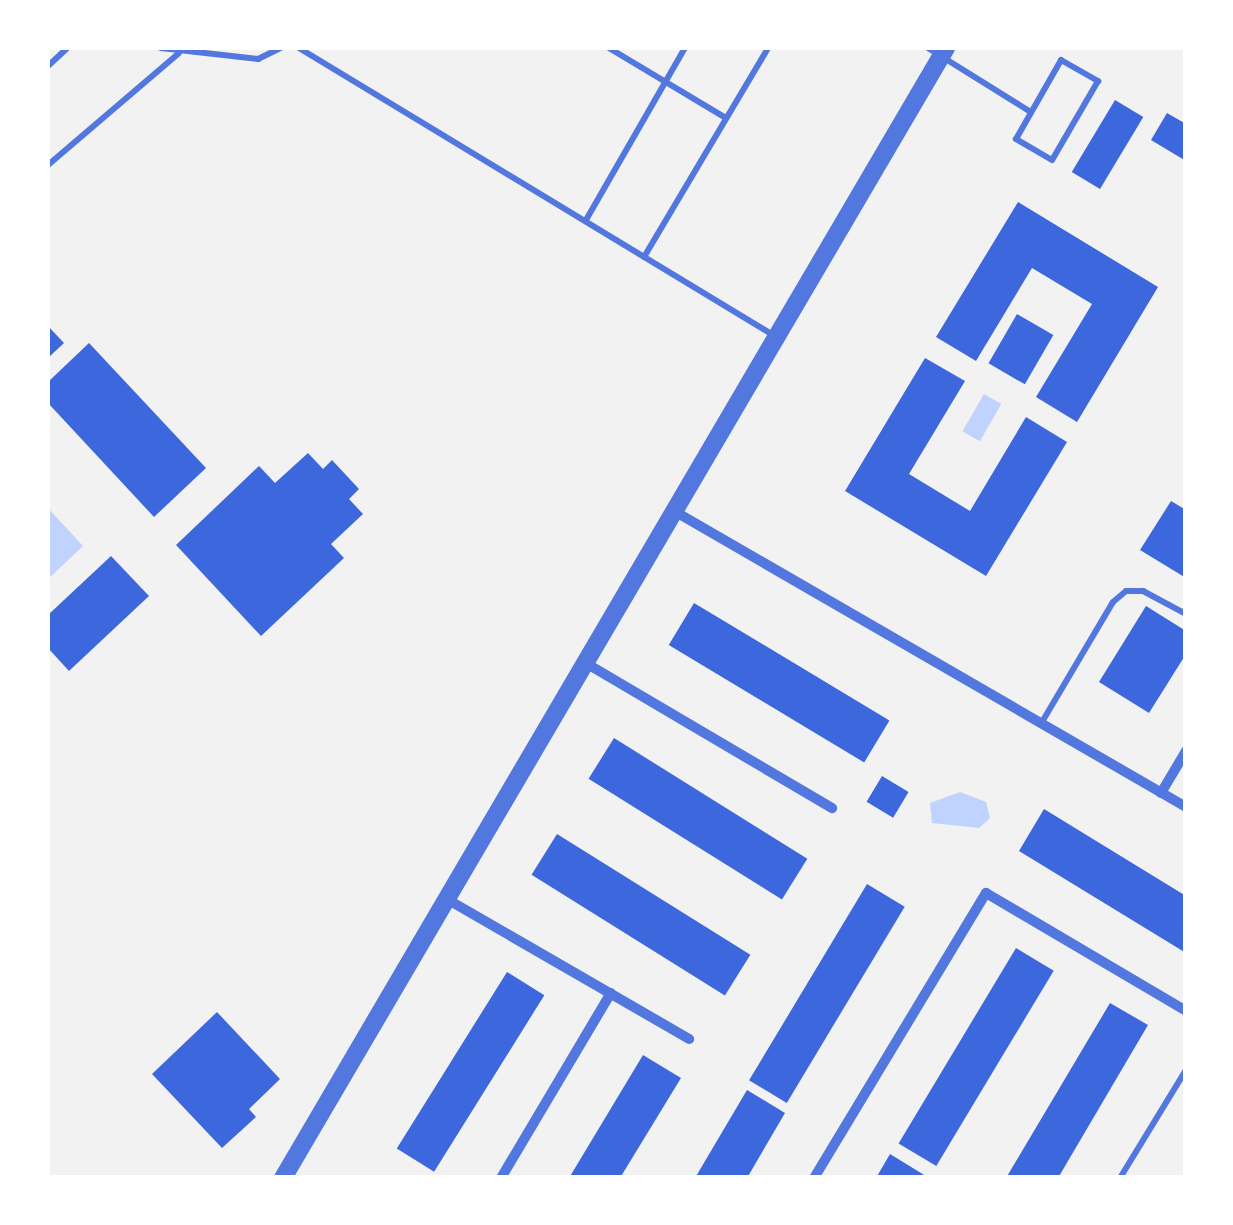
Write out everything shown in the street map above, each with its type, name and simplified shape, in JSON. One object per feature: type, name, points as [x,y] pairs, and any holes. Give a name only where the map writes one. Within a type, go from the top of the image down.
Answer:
[{"type":"street","points":[[283,1178],[939,50]]},
{"type":"street","points":[[673,510],[1186,807]]},
{"type":"street","points":[[583,661],[832,808]]},
{"type":"street","points":[[1160,792],[1186,752]]},
{"type":"street","points":[[814,1178],[986,893],[1186,1010]]},
{"type":"street","points":[[444,897],[689,1039]]},
{"type":"street","points":[[501,1178],[611,992]]},
{"type":"lane","points":[[48,66],[66,48]]},
{"type":"lane","points":[[162,48],[179,53],[258,58],[280,48]]},
{"type":"lane","points":[[299,48],[774,335]]},
{"type":"lane","points":[[609,48],[726,118]]},
{"type":"lane","points":[[586,220],[686,48]]},
{"type":"lane","points":[[644,257],[768,48]]},
{"type":"lane","points":[[939,50],[1031,112]]},
{"type":"lane","points":[[48,165],[179,53]]},
{"type":"lane","points":[[1061,60],[1098,81],[1052,160],[1016,139],[1031,112],[1061,60]]},
{"type":"lane","points":[[1042,722],[1112,602],[1126,592],[1142,591],[1186,614]]},
{"type":"lane","points":[[1120,1178],[1186,1070]]},
{"type":"water","points":[[984,394],[1001,404],[980,441],[962,431]]},
{"type":"water","points":[[48,508],[83,546],[48,579]]},
{"type":"water","points":[[960,792],[986,802],[990,818],[979,828],[932,823],[930,803]]},
{"type":"building","points":[[1115,100],[1143,117],[1100,189],[1072,172]]},
{"type":"building","points":[[1167,113],[1186,124],[1186,161],[1151,140]]},
{"type":"building","points":[[1018,202],[1158,287],[1077,422],[1036,397],[1092,304],[1032,268],[976,361],[936,337]]},
{"type":"building","points":[[1017,314],[1053,335],[1025,384],[988,363]]},
{"type":"building","points":[[48,326],[64,343],[48,358]]},
{"type":"building","points":[[89,343],[206,468],[154,517],[48,403],[48,382]]},
{"type":"building","points":[[925,358],[965,381],[909,474],[970,511],[1026,417],[1067,442],[986,576],[845,491]]},
{"type":"building","points":[[308,453],[323,469],[332,460],[359,489],[349,499],[363,514],[331,544],[344,558],[261,636],[176,545],[259,466],[275,483]]},
{"type":"building","points":[[1171,501],[1186,510],[1186,578],[1140,550]]},
{"type":"building","points":[[111,556],[149,596],[69,671],[48,648],[48,615]]},
{"type":"building","points":[[694,603],[889,720],[864,762],[669,645]]},
{"type":"building","points":[[1146,606],[1186,631],[1186,654],[1149,713],[1099,682]]},
{"type":"building","points":[[614,738],[807,859],[782,900],[589,779]]},
{"type":"building","points":[[882,776],[909,792],[893,818],[867,802]]},
{"type":"building","points":[[1044,809],[1186,896],[1186,953],[1019,851]]},
{"type":"building","points":[[557,834],[750,955],[725,996],[532,875]]},
{"type":"building","points":[[867,884],[905,907],[787,1103],[749,1080]]},
{"type":"building","points":[[1016,948],[1054,971],[936,1166],[899,1143]]},
{"type":"building","points":[[507,972],[544,995],[434,1172],[397,1148]]},
{"type":"building","points":[[1110,1003],[1148,1025],[1058,1178],[1006,1178]]},
{"type":"building","points":[[217,1012],[280,1079],[249,1109],[256,1117],[222,1148],[152,1074]]},
{"type":"building","points":[[643,1055],[681,1078],[620,1178],[569,1178]]},
{"type":"building","points":[[747,1090],[785,1113],[747,1178],[695,1178]]},
{"type":"building","points":[[890,1154],[929,1178],[876,1178]]}]
